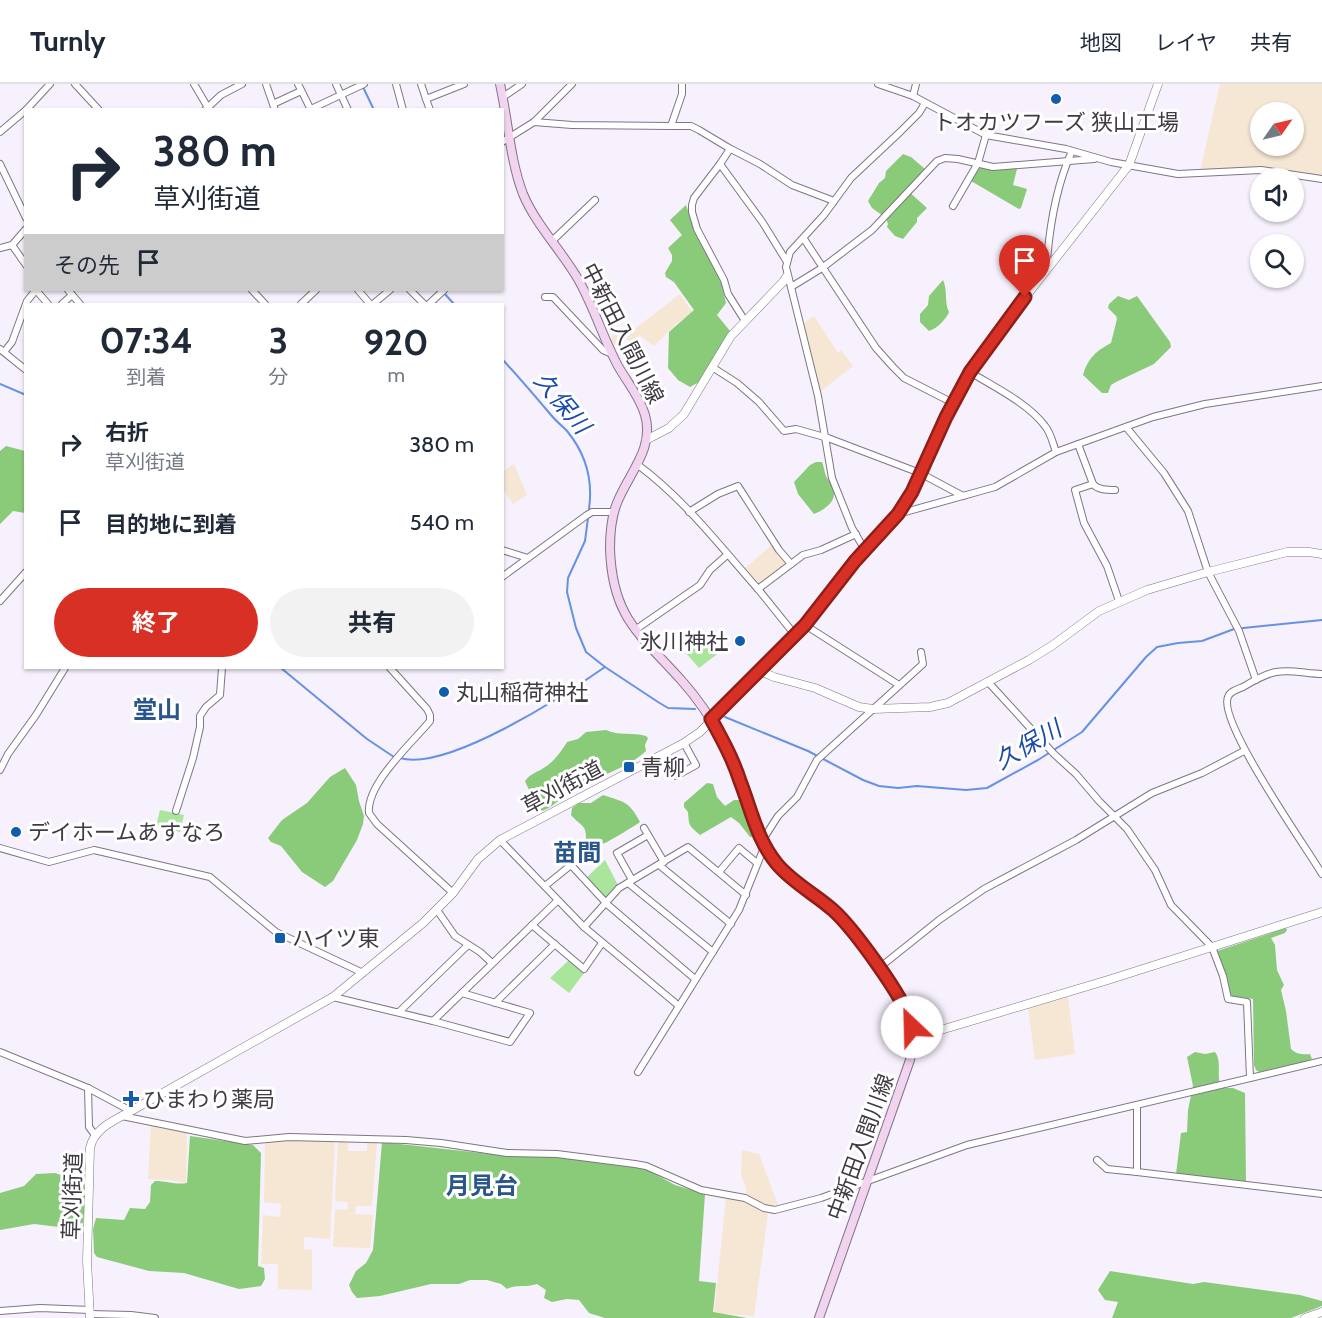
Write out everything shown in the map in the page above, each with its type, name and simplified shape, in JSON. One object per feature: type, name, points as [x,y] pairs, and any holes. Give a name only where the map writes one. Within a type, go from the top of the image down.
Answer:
[{"type":"main road","name":"中新田入間川線","points":[[500,84],[523,194],[535,218],[579,280],[612,354],[646,415],[644,452],[624,487],[614,512],[610,551],[617,596],[635,630],[686,685],[711,719],[733,762],[763,843],[784,871],[834,911],[863,945],[908,1012],[914,1038],[910,1060],[819,1318]]},
{"type":"street","points":[[28,108],[51,84]]},
{"type":"street","points":[[75,84],[97,108]]},
{"type":"street","points":[[195,84],[206,108],[221,95],[242,84]]},
{"type":"street","points":[[266,84],[274,107],[299,87],[310,108]]},
{"type":"street","points":[[336,84],[347,108]]},
{"type":"street","points":[[396,84],[402,108]]},
{"type":"street","points":[[421,84],[429,108]]},
{"type":"street","points":[[426,99],[464,84]]},
{"type":"street","points":[[503,97],[522,84]]},
{"type":"street","points":[[504,140],[534,122],[572,84]]},
{"type":"street","points":[[671,126],[682,94],[682,84]]},
{"type":"street","points":[[878,84],[913,96],[986,135],[1178,174],[1261,170],[1322,179]]},
{"type":"street","points":[[913,96],[916,84]]},
{"type":"street","name":"草刈街道","points":[[90,1314],[87,1261],[90,1148],[95,1135],[122,1116],[333,997],[437,910],[478,859],[500,840],[660,756],[700,732],[758,670],[805,625],[865,550],[898,514],[912,492],[953,403],[970,372],[1001,328],[1129,165],[1158,84]]},
{"type":"street","points":[[313,108],[361,85]]},
{"type":"street","points":[[865,550],[832,478],[812,373],[787,276],[787,262],[790,252],[804,239],[851,178],[919,113],[925,103]]},
{"type":"street","points":[[0,132],[24,112]]},
{"type":"street","points":[[534,122],[572,125],[691,126],[760,164],[792,185],[834,201]]},
{"type":"street","points":[[953,206],[978,163],[986,135]]},
{"type":"street","points":[[730,149],[694,198],[692,212],[697,229],[724,280],[732,301],[745,321]]},
{"type":"street","points":[[1049,266],[1047,260],[1052,223],[1071,151]]},
{"type":"street","points":[[791,287],[822,268],[872,230],[937,161],[945,158],[958,159],[1003,167],[1095,158]]},
{"type":"street","points":[[0,164],[24,214]]},
{"type":"street","points":[[720,164],[764,223],[787,262]]},
{"type":"street","points":[[552,241],[595,200]]},
{"type":"street","points":[[0,248],[12,245],[24,230]]},
{"type":"street","points":[[804,239],[876,348],[899,374],[953,403]]},
{"type":"street","points":[[12,245],[24,262]]},
{"type":"street","points":[[646,440],[669,428],[684,414],[731,336],[787,276]]},
{"type":"street","points":[[26,303],[35,291]]},
{"type":"street","points":[[37,291],[47,303]]},
{"type":"street","points":[[253,291],[264,303]]},
{"type":"street","points":[[302,303],[315,291]]},
{"type":"street","points":[[359,291],[370,303]]},
{"type":"street","points":[[372,303],[389,291]]},
{"type":"street","points":[[411,291],[423,303]]},
{"type":"street","points":[[430,303],[443,291]]},
{"type":"street","points":[[545,297],[553,297],[603,350],[612,354]]},
{"type":"street","points":[[24,309],[12,342],[2,351],[24,368]]},
{"type":"street","points":[[711,367],[737,383],[759,402],[784,431],[796,429],[824,437],[920,473],[963,496]]},
{"type":"street","points":[[970,372],[1017,401],[1038,419],[1049,432],[1056,453]]},
{"type":"street","points":[[898,514],[995,488],[1056,453],[1153,417],[1205,404],[1322,386]]},
{"type":"street","points":[[1126,427],[1164,474],[1188,511],[1208,572],[1239,631],[1256,680]]},
{"type":"street","points":[[1078,444],[1095,487],[1115,490]]},
{"type":"street","points":[[638,465],[657,479],[689,512],[758,589],[795,635]]},
{"type":"street","points":[[1093,484],[1075,490],[1084,522],[1107,566],[1119,601]]},
{"type":"street","points":[[689,512],[718,494],[738,486],[779,550],[791,564]]},
{"type":"street","points":[[504,576],[587,514],[614,512]]},
{"type":"street","points":[[758,589],[803,555],[821,550],[856,534]]},
{"type":"street","points":[[504,551],[528,558]]},
{"type":"street","points":[[758,670],[774,677],[804,684],[859,707],[907,709],[948,704],[1053,645],[1100,611],[1119,601],[1208,572],[1287,552],[1322,554]]},
{"type":"street","points":[[635,630],[700,585],[710,570],[727,555]]},
{"type":"street","points":[[0,601],[24,574]]},
{"type":"street","points":[[805,625],[899,685]]},
{"type":"street","points":[[638,1072],[731,924],[746,895],[763,843],[778,816],[797,796],[817,760],[923,664],[921,652]]},
{"type":"street","points":[[0,770],[8,754],[64,669]]},
{"type":"street","points":[[176,811],[193,758],[200,727],[200,716],[206,707],[220,695],[222,669]]},
{"type":"street","points":[[393,669],[430,715],[430,721],[398,758],[370,798],[369,813],[377,824],[453,892]]},
{"type":"street","points":[[1322,674],[1277,671],[1233,692],[1227,702],[1233,726],[1244,751],[1322,874]]},
{"type":"street","points":[[988,683],[1127,829],[1155,870],[1171,905],[1212,947],[1228,999],[1247,1002],[1250,1078]]},
{"type":"street","points":[[660,756],[676,776],[696,765],[684,743]]},
{"type":"street","points":[[879,968],[984,889],[1053,853],[1152,793],[1203,774],[1244,751]]},
{"type":"street","points":[[644,828],[661,863],[731,924]]},
{"type":"street","points":[[648,835],[617,853],[630,882],[713,952]]},
{"type":"street","points":[[500,840],[584,927],[679,1006]]},
{"type":"street","points":[[584,927],[619,888],[687,847],[746,895]]},
{"type":"street","points":[[0,848],[49,862],[94,850],[210,877],[276,932],[363,973]]},
{"type":"street","points":[[719,872],[739,848],[757,863]]},
{"type":"street","points":[[545,886],[571,865],[606,902],[695,979]]},
{"type":"street","points":[[433,1021],[557,901]]},
{"type":"street","points":[[437,910],[450,930],[492,963]]},
{"type":"street","points":[[914,1038],[1322,912]]},
{"type":"street","points":[[532,925],[584,969],[602,943]]},
{"type":"street","points":[[495,1003],[555,944]]},
{"type":"street","points":[[399,1012],[468,945]]},
{"type":"street","points":[[333,997],[510,1042],[530,1013],[462,993]]},
{"type":"street","points":[[0,1052],[88,1088],[131,1111]]},
{"type":"street","points":[[122,1116],[244,1141],[289,1137],[406,1140],[507,1153],[557,1154],[635,1164],[646,1166],[700,1190],[745,1198],[770,1210],[814,1201],[967,1146],[1322,1061]]},
{"type":"street","points":[[88,1088],[89,1127],[95,1135]]},
{"type":"street","points":[[1137,1105],[1137,1172]]},
{"type":"street","points":[[1097,1160],[1107,1168],[1322,1194]]},
{"type":"street","points":[[0,1311],[40,1308],[155,1318]]},
{"type":"street","points":[[1305,1318],[1322,1312]]},
{"type":"shaded area","points":[[1220,84],[1322,84],[1322,177],[1304,175],[1304,168],[1200,171]]},
{"type":"shaded area","points":[[680,294],[693,313],[676,324],[654,346],[639,335],[633,343],[621,335],[614,346],[610,338],[626,325],[632,331]]},
{"type":"shaded area","points":[[814,316],[838,353],[841,350],[853,366],[821,391],[804,323]]},
{"type":"shaded area","points":[[514,464],[527,495],[513,504],[504,490],[504,471]]},
{"type":"shaded area","points":[[773,544],[788,565],[760,586],[744,569]]},
{"type":"shaded area","points":[[1068,996],[1075,1054],[1035,1060],[1028,1008]]},
{"type":"shaded area","points":[[151,1126],[187,1133],[186,1183],[148,1179]]},
{"type":"shaded area","points":[[283,1139],[335,1141],[330,1239],[304,1237],[304,1249],[312,1250],[312,1290],[278,1289],[278,1264],[261,1264],[263,1215],[280,1217],[281,1204],[264,1202],[265,1143]]},
{"type":"shaded area","points":[[338,1141],[348,1141],[348,1151],[367,1151],[367,1142],[377,1142],[372,1206],[356,1206],[355,1214],[373,1215],[370,1248],[333,1247],[335,1209],[347,1210],[348,1202],[335,1201]]},
{"type":"shaded area","points":[[742,1150],[759,1154],[778,1205],[763,1204],[746,1195],[747,1190],[741,1176]]},
{"type":"shaded area","points":[[726,1198],[745,1201],[768,1214],[754,1316],[714,1313]]},
{"type":"green space","points":[[903,154],[911,157],[925,169],[907,190],[927,208],[903,239],[895,236],[887,227],[886,218],[872,208],[868,201],[879,183],[885,178],[886,171]]},
{"type":"green space","points":[[980,167],[1017,169],[1013,185],[1027,189],[1021,208],[1019,209],[971,181]]},
{"type":"green space","points":[[686,205],[695,230],[720,277],[726,303],[717,315],[730,331],[699,382],[690,387],[678,380],[668,368],[669,332],[694,310],[665,273],[672,261],[668,248],[682,235],[670,220]]},
{"type":"green space","points":[[943,280],[949,312],[941,323],[929,331],[920,322],[920,314],[928,305],[929,296]]},
{"type":"green space","points":[[1118,296],[1129,300],[1137,296],[1170,342],[1171,347],[1154,364],[1111,385],[1108,393],[1102,393],[1083,375],[1093,356],[1111,343],[1117,319],[1108,308]]},
{"type":"green space","points":[[6,446],[24,451],[24,513],[13,511],[0,524],[0,451]]},
{"type":"green space","points":[[822,462],[826,476],[832,485],[834,497],[822,510],[814,514],[798,494],[794,482],[810,465]]},
{"type":"green space","points":[[704,636],[720,652],[699,668],[685,652]]},
{"type":"green space","points":[[606,730],[646,736],[648,738],[645,745],[646,751],[628,764],[574,791],[542,811],[525,781],[553,760],[567,742],[578,739],[586,732]]},
{"type":"green space","points":[[345,768],[356,785],[364,816],[363,824],[357,840],[333,881],[325,887],[302,872],[281,846],[271,842],[268,838],[282,820],[307,803],[330,777]]},
{"type":"green space","points":[[707,783],[713,784],[717,797],[725,806],[734,800],[742,800],[753,837],[750,837],[731,817],[700,835],[692,827],[684,803]]},
{"type":"green space","points":[[603,795],[625,803],[633,810],[640,822],[605,843],[595,842],[591,845],[586,843],[586,832],[583,826],[571,815],[572,808],[579,803],[591,803]]},
{"type":"green space","points":[[160,810],[184,815],[180,832],[156,826]]},
{"type":"green space","points":[[605,860],[618,885],[607,897],[604,897],[586,878]]},
{"type":"green space","points":[[1286,928],[1285,933],[1271,938],[1275,945],[1277,970],[1284,985],[1281,990],[1291,1049],[1300,1054],[1310,1054],[1312,1059],[1259,1072],[1254,1065],[1253,999],[1232,996],[1217,951]]},
{"type":"green space","points":[[569,960],[584,973],[569,993],[550,978]]},
{"type":"green space","points":[[1195,1052],[1205,1054],[1215,1052],[1222,1088],[1233,1088],[1245,1093],[1246,1183],[1176,1174],[1181,1133],[1187,1132],[1188,1110],[1193,1086],[1187,1057]]},
{"type":"green space","points":[[190,1136],[253,1145],[261,1153],[258,1266],[264,1268],[265,1279],[261,1286],[239,1289],[184,1273],[149,1271],[97,1257],[94,1253],[93,1229],[96,1218],[124,1220],[130,1208],[145,1209],[150,1202],[151,1185],[155,1181],[187,1183]]},
{"type":"green space","points":[[382,1142],[508,1156],[557,1157],[644,1168],[675,1185],[705,1194],[699,1281],[716,1283],[713,1312],[747,1318],[605,1318],[589,1313],[579,1300],[567,1299],[552,1302],[544,1298],[546,1290],[537,1284],[507,1289],[501,1284],[487,1280],[470,1280],[459,1284],[431,1284],[380,1296],[357,1298],[349,1285],[356,1271],[366,1263],[373,1250]]},
{"type":"green space","points":[[55,1173],[82,1182],[86,1191],[83,1223],[59,1227],[34,1224],[0,1230],[0,1193],[24,1186],[36,1174]]},
{"type":"green space","points":[[1110,1271],[1193,1284],[1204,1282],[1300,1295],[1322,1301],[1322,1306],[1291,1318],[1112,1318],[1118,1302],[1105,1300],[1098,1290]]},
{"type":"waterway","name":"久保川","points":[[363,87],[373,108]]},
{"type":"waterway","name":"久保川","points":[[443,292],[453,303]]},
{"type":"waterway","name":"久保川","points":[[504,361],[574,440],[587,468],[590,488],[589,509]]},
{"type":"waterway","points":[[0,384],[24,394]]},
{"type":"waterway","name":"久保川","points":[[588,518],[585,541],[568,578],[567,592],[576,628],[586,652],[668,708],[695,709]]},
{"type":"waterway","name":"久保川","points":[[725,717],[808,751],[879,786],[966,790],[987,788],[1082,732],[1157,647],[1202,641],[1234,629],[1322,620]]},
{"type":"waterway","points":[[400,758],[421,759],[446,754],[475,743],[535,712],[605,667]]},
{"type":"waterway","points":[[282,669],[367,739],[394,757]]},
{"type":"place","name":"トオカツフーズ 狭山工場","points":[[1056,99]]},
{"type":"place","name":"氷川神社","points":[[740,641]]},
{"type":"place","name":"丸山稲荷神社","points":[[444,692]]},
{"type":"place","name":"青柳","points":[[629,767]]},
{"type":"place","name":"デイホームあすなろ","points":[[16,832]]},
{"type":"place","name":"ハイツ東","points":[[280,938]]},
{"type":"place","name":"ひまわり薬局","points":[[131,1099]]},
{"type":"district","name":"堂山","points":[[157,710]]},
{"type":"district","name":"苗間","points":[[577,853]]},
{"type":"district","name":"月見台","points":[[482,1186]]},
{"type":"route","points":[[912,1027],[904,1005],[863,945],[834,911],[791,878],[769,853],[756,827],[726,745],[711,719],[805,625],[855,561],[898,514],[912,492],[946,417],[970,372],[1025,297]]}]
